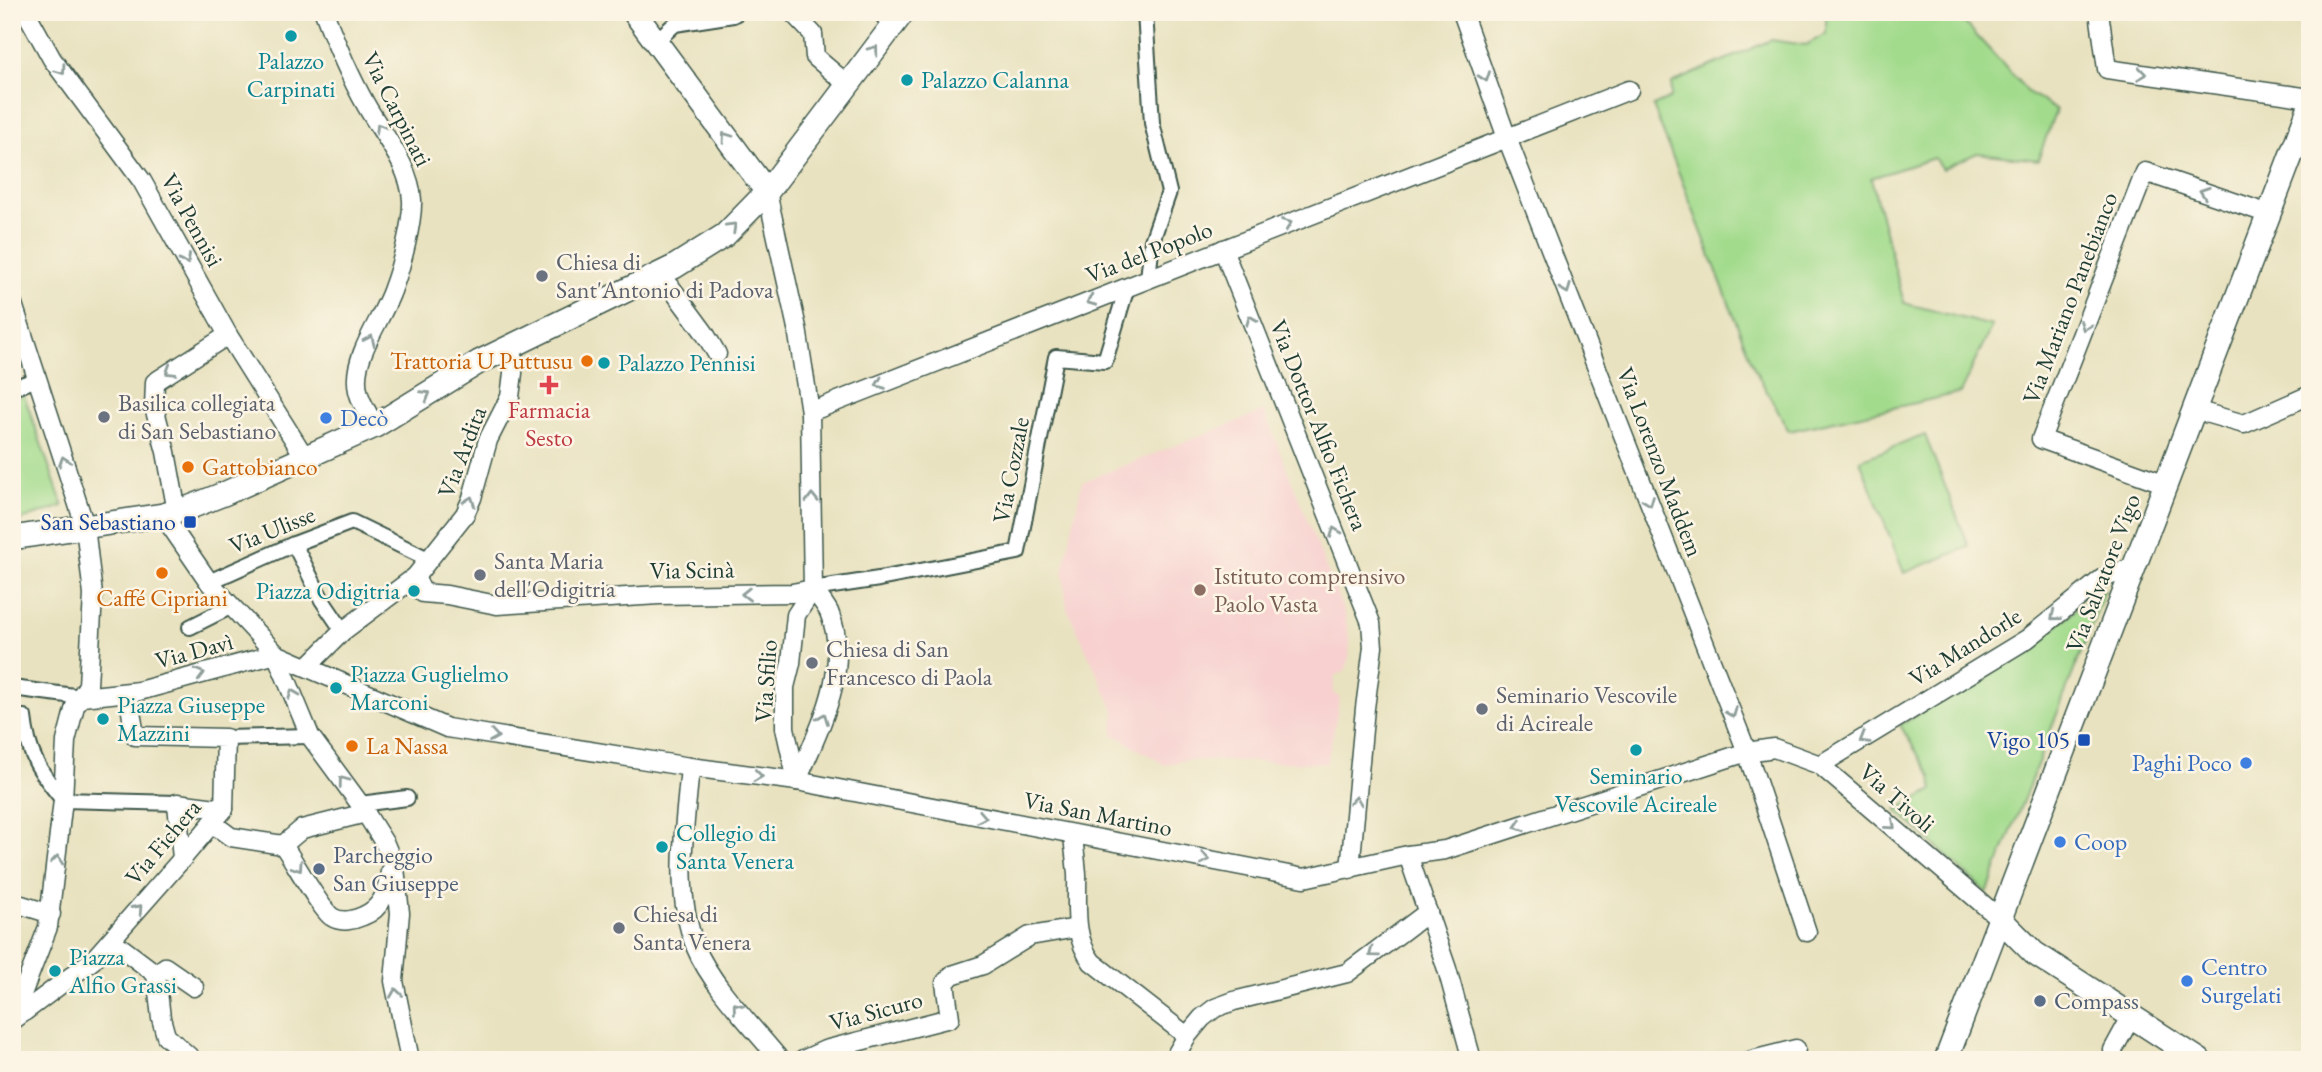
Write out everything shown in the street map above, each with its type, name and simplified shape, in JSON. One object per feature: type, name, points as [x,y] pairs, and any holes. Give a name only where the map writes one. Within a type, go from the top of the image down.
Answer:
[{"type":"street","name":"Via Pennisi","points":[[26,12],[52,59],[142,181],[228,335],[306,459]]},
{"type":"street","name":"Via Carpinati","points":[[324,12],[365,103],[403,166],[412,198],[411,219],[393,288],[362,356],[356,379],[358,393],[375,426]]},
{"type":"street","points":[[634,12],[767,192],[797,328],[810,412],[813,589],[828,612],[835,637],[837,662],[832,693],[797,781]]},
{"type":"street","points":[[656,41],[675,24],[738,12]]},
{"type":"street","points":[[792,12],[813,34],[815,57],[848,85]]},
{"type":"street","points":[[1145,12],[1152,123],[1169,192],[1153,241],[1148,279]]},
{"type":"street","name":"Via Lorenzo Maddem","points":[[1462,12],[1507,138],[1747,752],[1807,932]]},
{"type":"street","points":[[2099,12],[2107,69],[2310,98]]},
{"type":"street","points":[[12,538],[176,512],[306,459],[375,426],[479,362],[661,274],[725,234],[767,192],[848,85],[892,16]]},
{"type":"street","name":"Via del Popolo","points":[[810,412],[1629,90]]},
{"type":"street","name":"Via Salvatore Vigo","points":[[1946,1060],[2310,106]]},
{"type":"street","name":"Via Mariano Panebianco","points":[[2166,484],[2041,439],[2145,172],[2269,214]]},
{"type":"street","name":"Via Dottor Alfio Fichera","points":[[1223,249],[1371,623],[1373,648],[1350,869]]},
{"type":"street","points":[[661,274],[717,354]]},
{"type":"street","name":"Via Cozzale","points":[[813,589],[1018,552],[1056,357],[1105,361],[1126,287]]},
{"type":"street","points":[[12,302],[85,526],[93,595],[79,692],[66,741],[63,800],[50,921],[12,1020]]},
{"type":"street","points":[[228,335],[155,382],[154,407],[166,452],[185,550],[268,652],[308,740],[363,808],[385,844],[395,868],[400,913],[394,981],[410,1060]]},
{"type":"street","name":"Via Ardita","points":[[308,666],[342,631],[415,577],[426,557],[465,514],[488,440],[510,397],[513,359],[508,349]]},
{"type":"street","points":[[12,388],[38,379]]},
{"type":"street","points":[[2195,410],[2245,424],[2310,395]]},
{"type":"street","name":"Via Ulisse","points":[[209,582],[294,544],[352,522],[366,531],[426,557]]},
{"type":"street","points":[[294,544],[321,600],[342,631]]},
{"type":"street","name":"Via Mandorle","points":[[1820,765],[2027,639],[2103,578],[2133,567]]},
{"type":"street","name":"Via Scinà","points":[[415,577],[423,593],[497,605],[659,595],[792,593],[813,589]]},
{"type":"street","name":"Via Sfilio","points":[[797,781],[785,728],[785,687],[791,663],[796,615],[813,589]]},
{"type":"street","points":[[190,627],[230,607]]},
{"type":"street","name":"Via San Martino","points":[[268,652],[308,666],[447,728],[690,767],[797,781],[1304,878],[1408,855],[1445,850],[1747,752]]},
{"type":"street","name":"Via Davì","points":[[79,692],[133,692],[268,652]]},
{"type":"street","points":[[12,688],[79,692]]},
{"type":"street","points":[[133,692],[135,736],[308,740]]},
{"type":"street","points":[[24,717],[27,745],[45,778],[63,800],[177,803],[224,809]]},
{"type":"street","name":"Via Fichera","points":[[12,1020],[93,960],[224,809],[226,738]]},
{"type":"street","name":"Via Tivoli","points":[[1747,752],[1774,748],[1820,765],[1999,918]]},
{"type":"street","points":[[690,767],[681,872],[686,916],[693,939],[716,981],[780,1060]]},
{"type":"street","points":[[212,823],[231,837],[283,845],[302,829],[363,808],[407,798]]},
{"type":"street","points":[[177,803],[183,859]]},
{"type":"street","points":[[1073,835],[1077,874],[1077,928],[1086,954],[1092,962],[1188,1036]]},
{"type":"street","points":[[283,845],[324,910],[339,920],[362,917],[373,912],[381,903],[387,888],[391,861]]},
{"type":"street","points":[[1408,855],[1428,912],[1472,1060]]},
{"type":"street","points":[[12,902],[50,921]]},
{"type":"street","points":[[1173,1060],[1202,1018],[1224,1004],[1347,973],[1428,912]]},
{"type":"street","points":[[1999,918],[2034,953],[2199,1060]]},
{"type":"street","name":"Via Sicuro","points":[[803,1060],[825,1050],[950,1018],[945,983],[952,975],[983,964],[1030,936],[1077,928]]},
{"type":"street","points":[[111,940],[156,974],[166,1036],[193,1060]]},
{"type":"street","points":[[156,974],[165,967],[194,987]]},
{"type":"street","points":[[2114,1060],[2113,1049],[2131,1017]]},
{"type":"street","points":[[1752,1060],[1796,1049]]},
{"type":"shaded area","name":"Istituto comprensivo Paolo Vasta","points":[[1264,411],[1345,615],[1350,642],[1345,672],[1335,675],[1333,693],[1340,698],[1327,763],[1184,760],[1165,765],[1113,734],[1115,712],[1067,608],[1063,572],[1082,482]]},
{"type":"green space","points":[[1824,12],[1955,12],[2028,92],[2056,110],[2038,160],[1977,153],[1942,169],[1934,158],[1871,178],[1904,303],[1992,326],[1960,393],[1789,431],[1754,368],[1653,106],[1671,98],[1672,83],[1771,40],[1806,45],[1826,34]]},
{"type":"green space","points":[[24,395],[63,506],[18,521],[12,506],[12,399]]},
{"type":"green space","points":[[1925,435],[1969,547],[1904,573],[1860,460]]},
{"type":"green space","points":[[2105,591],[1987,893],[1896,810],[1933,790],[1931,776],[1900,725],[2051,630],[2089,599]]},
{"type":"place","name":"Palazzo Carpinati","points":[[291,36]]},
{"type":"place","name":"Palazzo Calanna","points":[[907,80]]},
{"type":"place","name":"Chiesa di Sant'Antonio di Padova","points":[[542,276]]},
{"type":"place","name":"Trattoria U Puttusu","points":[[587,361]]},
{"type":"place","name":"Palazzo Pennisi","points":[[604,363]]},
{"type":"place","name":"Farmacia Sesto","points":[[549,385]]},
{"type":"place","name":"Basilica collegiata di San Sebastiano","points":[[104,417]]},
{"type":"place","name":"Decò","points":[[326,418]]},
{"type":"place","name":"Gattobianco","points":[[188,467]]},
{"type":"place","name":"San Sebastiano","points":[[190,522]]},
{"type":"place","name":"Caffé Cipriani","points":[[162,573]]},
{"type":"place","name":"Santa Maria dell'Odigitria","points":[[480,575]]},
{"type":"place","name":"Istituto comprensivo Paolo Vasta","points":[[1200,590]]},
{"type":"place","name":"Piazza Odigitria","points":[[414,591]]},
{"type":"place","name":"Chiesa di San Francesco di Paola","points":[[812,663]]},
{"type":"place","name":"Piazza Guglielmo Marconi","points":[[336,688]]},
{"type":"place","name":"Seminario Vescovile di Acireale","points":[[1482,709]]},
{"type":"place","name":"Piazza Giuseppe Mazzini","points":[[103,719]]},
{"type":"place","name":"Vigo 105","points":[[2084,740]]},
{"type":"place","name":"La Nassa","points":[[352,746]]},
{"type":"place","name":"Seminario Vescovile Acireale","points":[[1636,750]]},
{"type":"place","name":"Paghi Poco","points":[[2246,763]]},
{"type":"place","name":"Coop","points":[[2060,842]]},
{"type":"place","name":"Collegio di Santa Venera","points":[[662,847]]},
{"type":"place","name":"Parcheggio San Giuseppe","points":[[319,869]]},
{"type":"place","name":"Chiesa di Santa Venera","points":[[619,928]]},
{"type":"place","name":"Piazza Alfio Grassi","points":[[55,971]]},
{"type":"place","name":"Centro Surgelati","points":[[2187,981]]},
{"type":"place","name":"Compass","points":[[2040,1001]]}]
